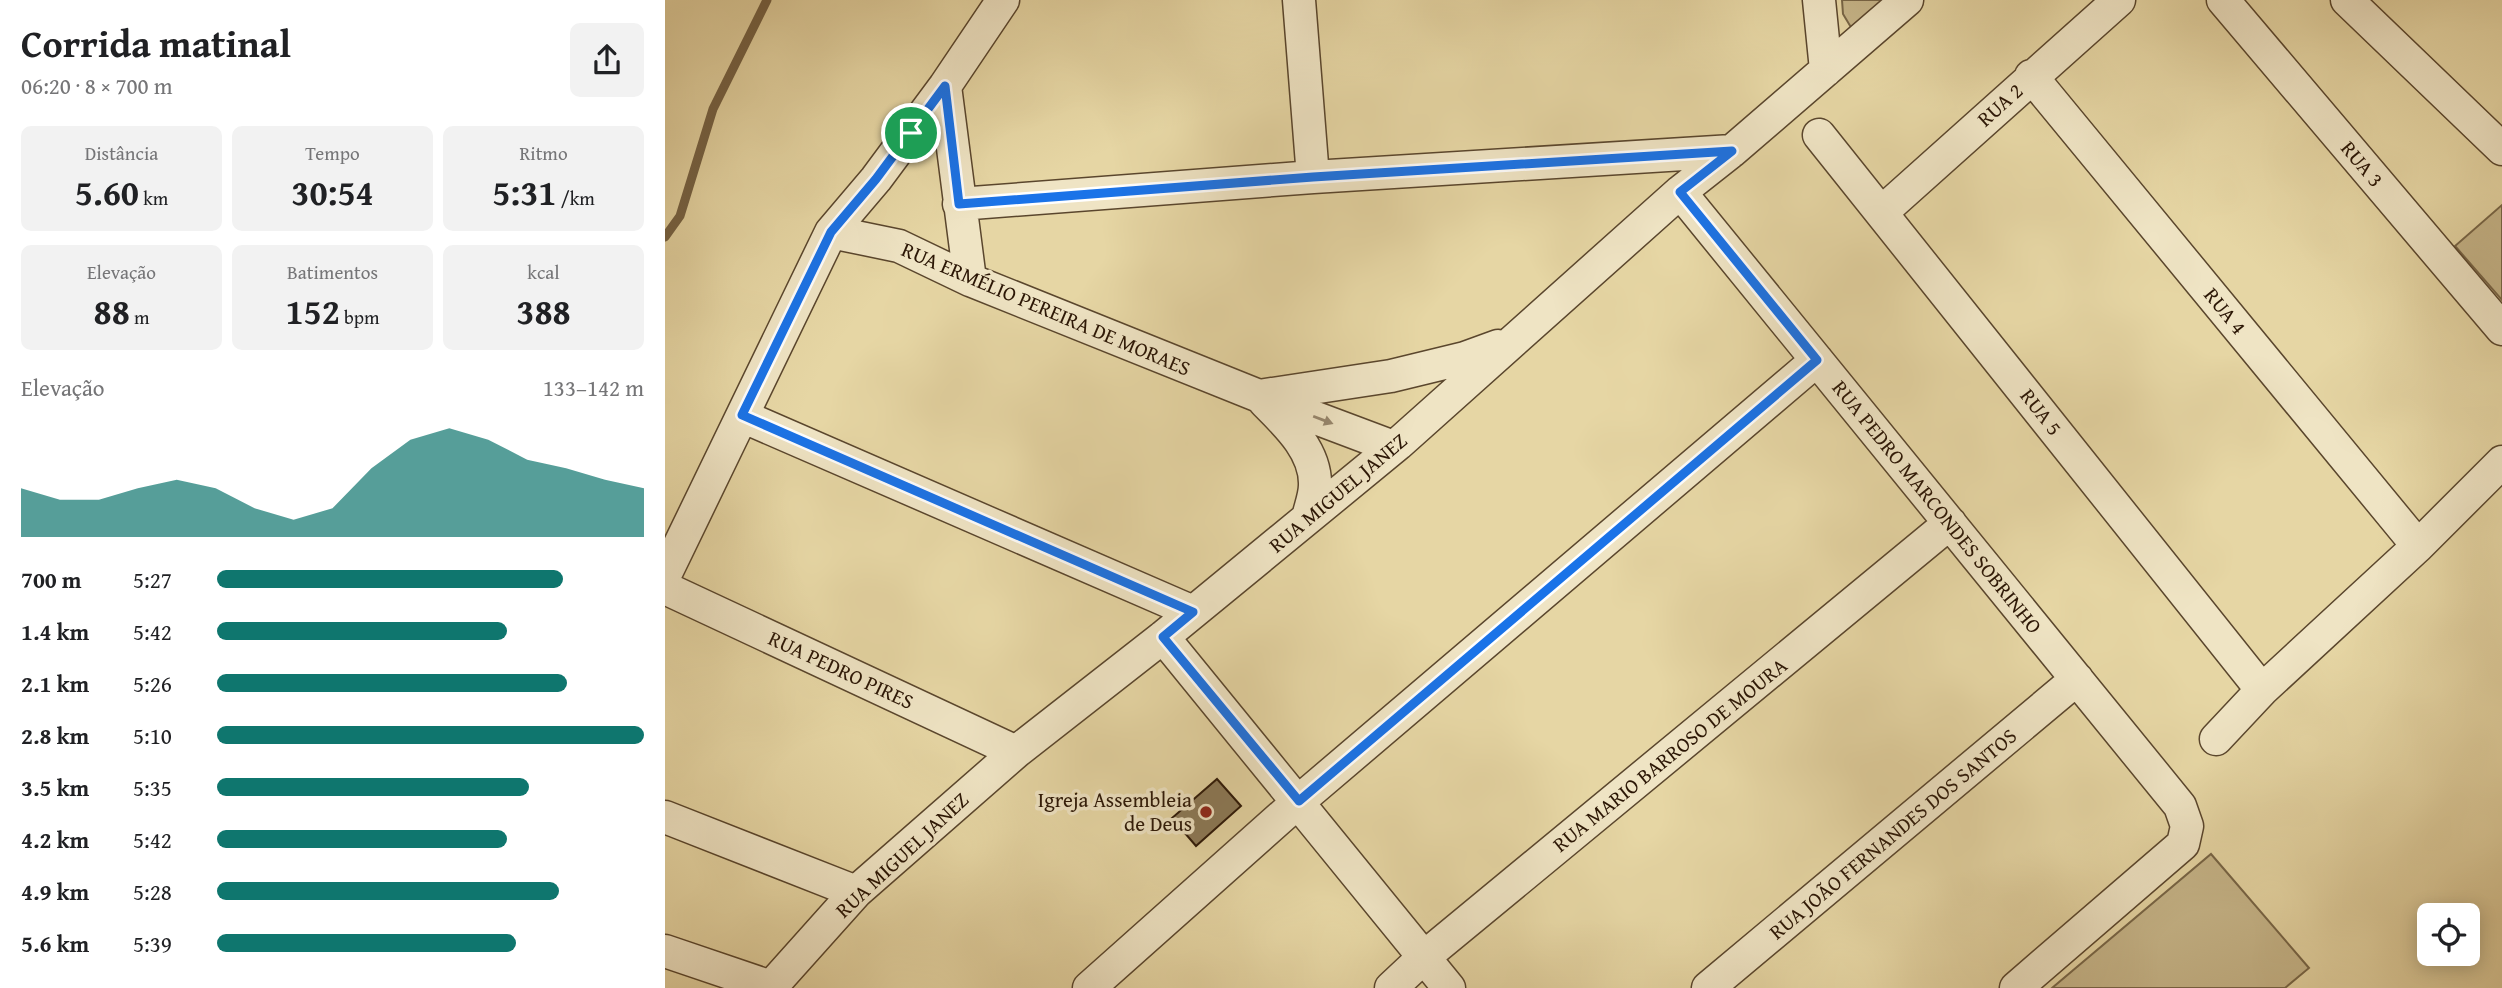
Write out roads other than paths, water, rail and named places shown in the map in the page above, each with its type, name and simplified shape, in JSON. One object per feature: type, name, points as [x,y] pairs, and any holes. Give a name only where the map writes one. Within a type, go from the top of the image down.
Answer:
[{"type":"street","points":[[665,575],[831,232],[876,179],[945,86],[1003,0]]},
{"type":"street","points":[[1299,0],[1313,177]]},
{"type":"street","points":[[1819,0],[1826,70]]},
{"type":"street","name":"RUA MIGUEL JANEZ","points":[[772,987],[856,892],[1016,752],[1163,637],[1393,447],[1680,192],[1732,151],[1907,0]]},
{"type":"street","name":"RUA 2","points":[[1882,212],[2119,0]]},
{"type":"street","name":"RUA 3","points":[[2223,0],[2502,329]]},
{"type":"street","points":[[2347,0],[2502,149]]},
{"type":"street","name":"RUA 4","points":[[2031,76],[2418,546]]},
{"type":"street","points":[[945,86],[970,280]]},
{"type":"street","name":"RUA 5","points":[[1819,135],[2262,690]]},
{"type":"street","points":[[959,204],[1313,177],[1732,151]]},
{"type":"street","name":"RUA PEDRO MARCONDES SOBRINHO","points":[[1680,192],[2181,806],[2187,826],[2183,845],[2016,988]]},
{"type":"street","name":"RUA ERMÉLIO PEREIRA DE MORAES","points":[[831,232],[899,246],[970,280],[1393,447]]},
{"type":"street","points":[[1259,396],[1391,376],[1465,358],[1513,341]]},
{"type":"street","points":[[1089,988],[1299,801],[1817,360]]},
{"type":"street","name":"RUA ERMÉLIO PEREIRA DE MORAES","points":[[1259,396],[1290,426],[1309,457],[1315,485],[1308,518]]},
{"type":"street","points":[[742,415],[1193,612]]},
{"type":"street","points":[[2216,739],[2262,690],[2418,546],[2502,462]]},
{"type":"street","name":"RUA MARIO BARROSO DE MOURA","points":[[1391,988],[1423,958],[1950,523]]},
{"type":"street","name":"RUA PEDRO PIRES","points":[[665,588],[1016,752]]},
{"type":"street","points":[[1163,637],[1449,988]]},
{"type":"street","name":"RUA JOÃO FERNANDES DOS SANTOS","points":[[1709,988],[2077,679]]},
{"type":"street","points":[[665,817],[856,892]]},
{"type":"street","points":[[665,951],[772,987]]},
{"type":"waterway","points":[[665,237],[680,216],[713,109],[767,0]]},
{"type":"place","name":"Igreja Assembleia de Deus","points":[[1206,812]]}]
